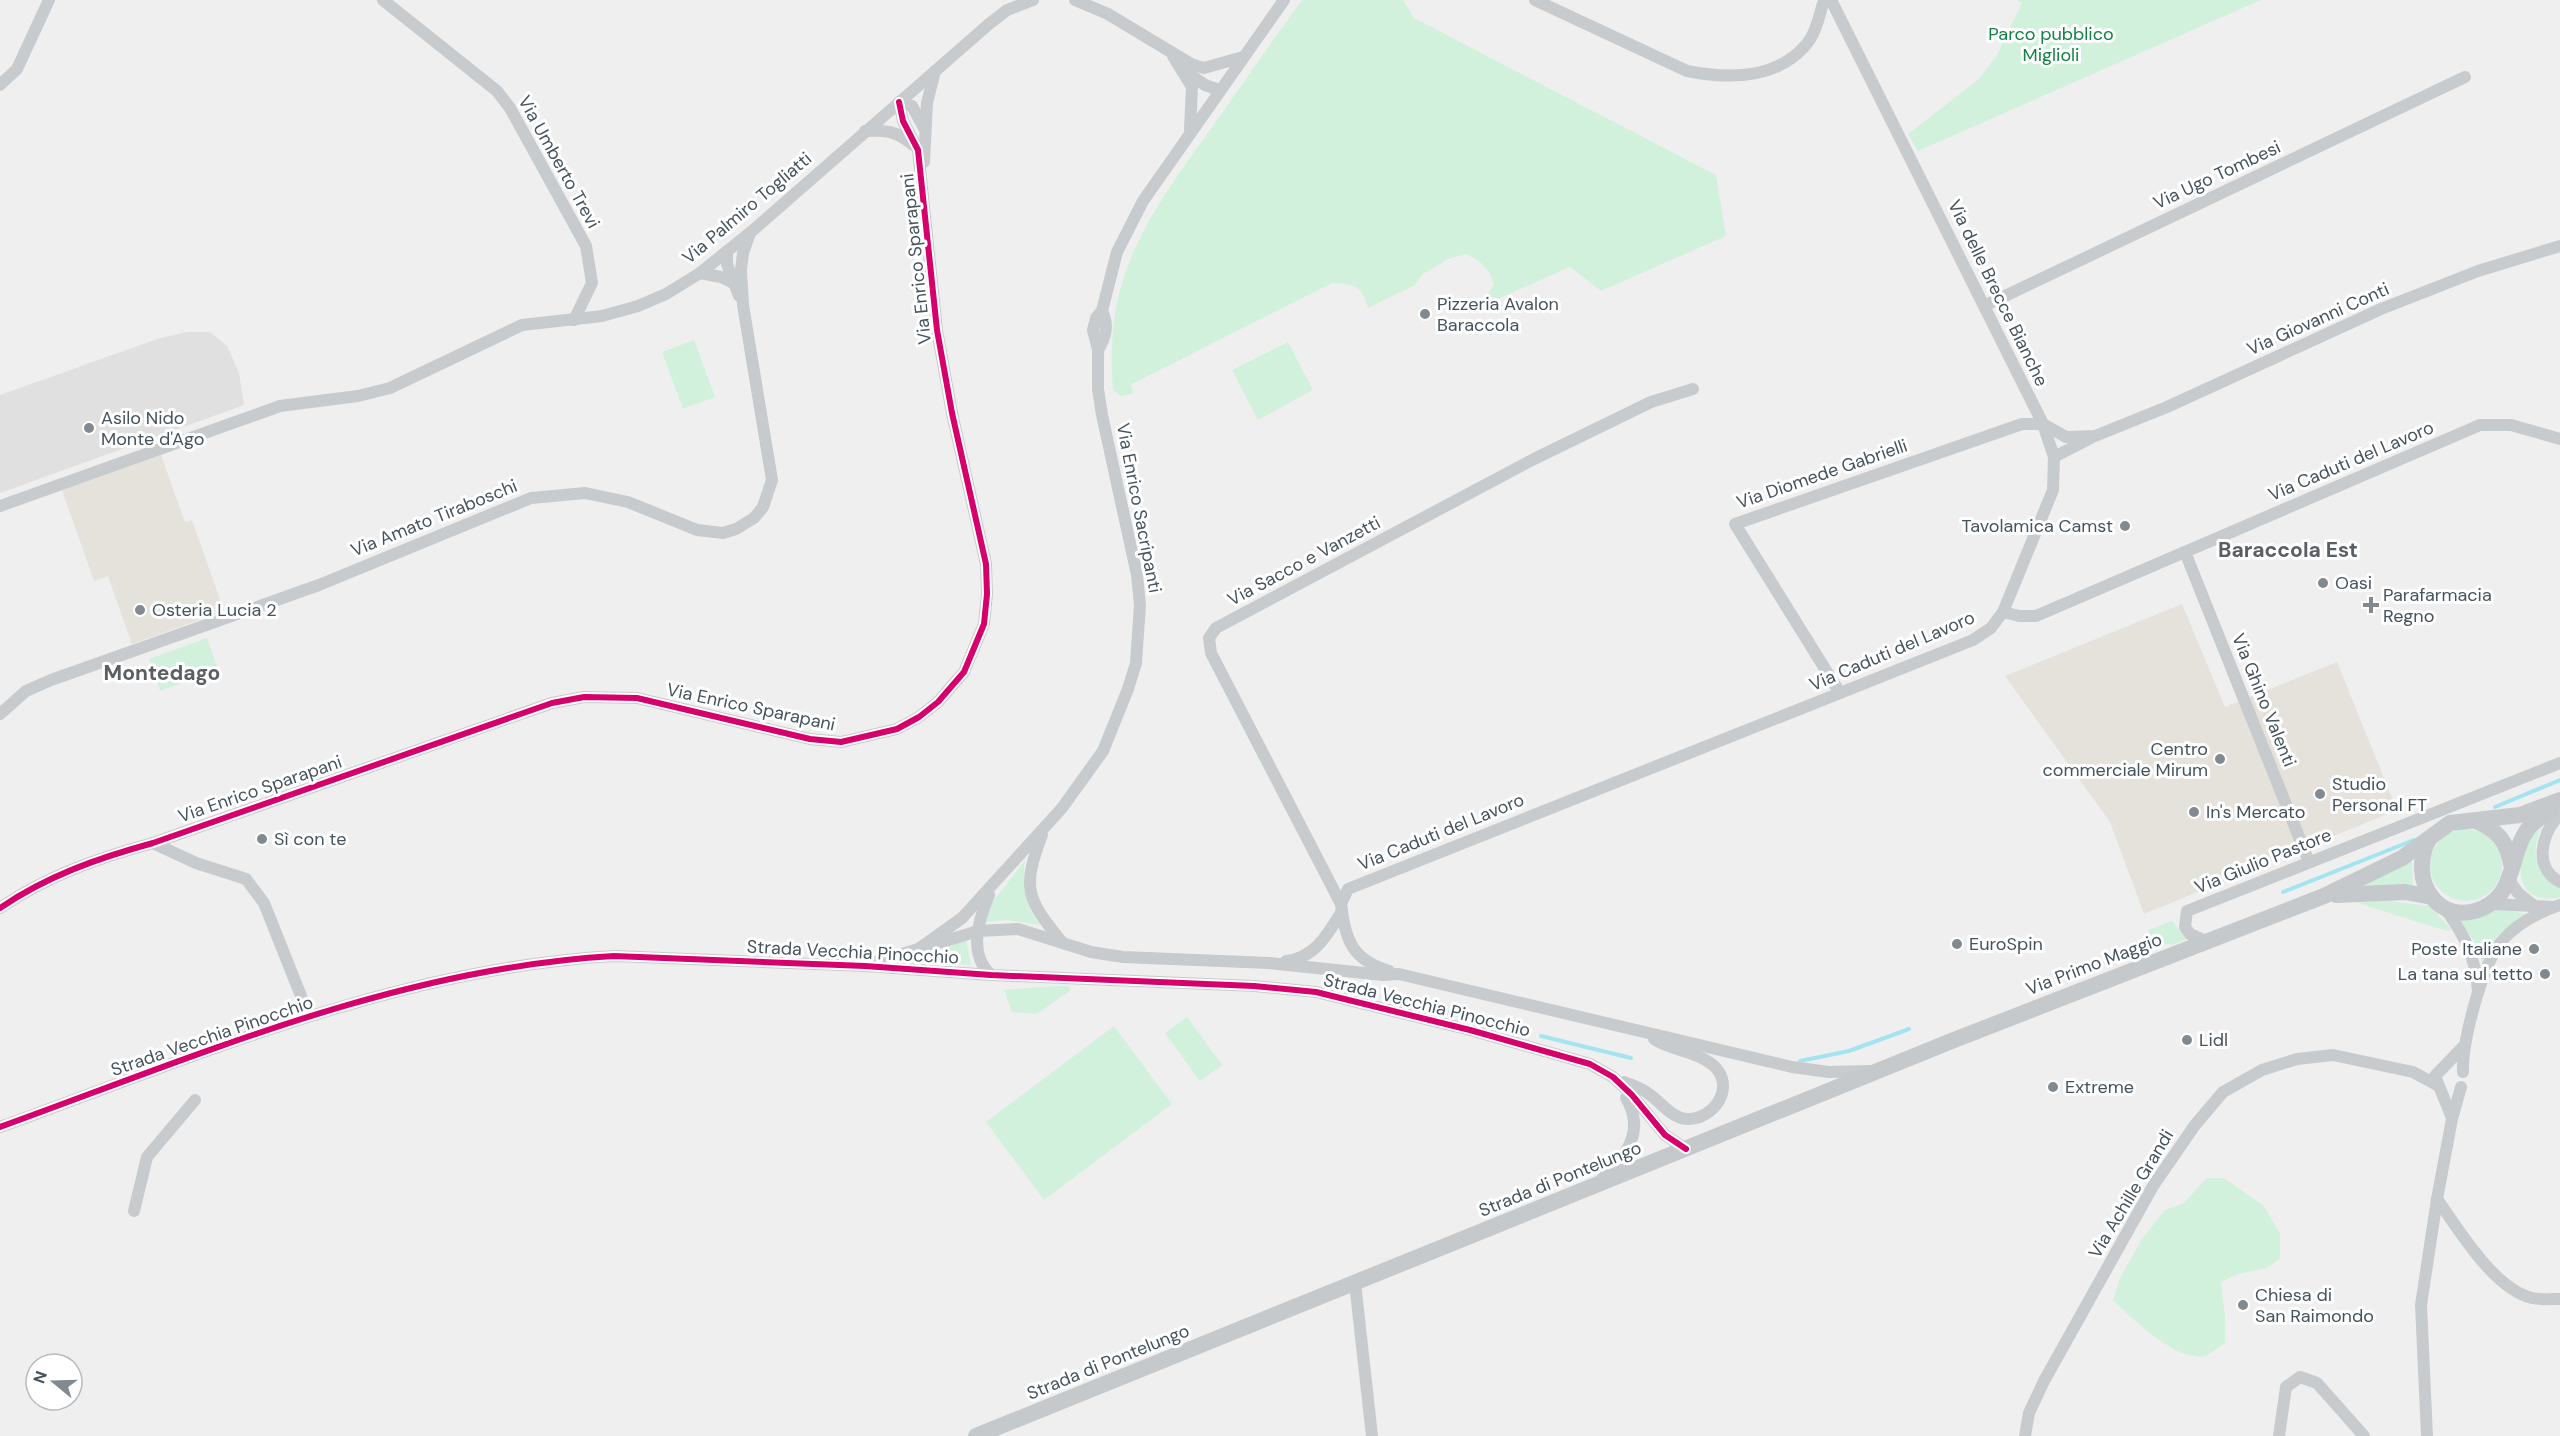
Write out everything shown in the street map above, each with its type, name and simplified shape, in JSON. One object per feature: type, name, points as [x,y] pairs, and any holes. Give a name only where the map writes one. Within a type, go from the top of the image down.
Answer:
[{"type":"main road","name":"Via Primo Maggio","points":[[1879,1070],[2324,896],[2402,858],[2450,823],[2520,815],[2560,800]]},
{"type":"main road","points":[[2429,838],[2422,852],[2420,866],[2423,883],[2432,897],[2445,908],[2469,912],[2492,904],[2503,893],[2532,824],[2560,805]]},
{"type":"main road","points":[[2476,821],[2490,827],[2501,837],[2508,850],[2510,872]]},
{"type":"main road","name":"Via Primo Maggio","points":[[2324,896],[2362,892],[2405,892],[2432,897]]},
{"type":"main road","name":"Strada di Pontelungo","points":[[976,1436],[1879,1070]]},
{"type":"street","points":[[0,85],[16,69],[49,0]]},
{"type":"street","name":"Via Umberto Trevi","points":[[383,0],[496,91],[510,108],[586,246],[592,283],[574,320]]},
{"type":"street","name":"Via Palmiro Togliatti","points":[[0,506],[280,406],[358,396],[390,388],[522,325],[574,320],[638,306],[666,294],[700,273],[751,232],[1006,10],[1033,0]]},
{"type":"street","points":[[1075,0],[1108,14],[1173,56],[1219,90]]},
{"type":"street","name":"Via Enrico Sacripanti","points":[[920,948],[962,918],[992,889],[1045,827],[1102,751],[1128,689],[1137,653],[1140,605],[1137,575],[1098,389],[1098,350],[1106,331],[1107,320],[1102,311],[1117,252],[1128,227],[1190,132],[1284,0]]},
{"type":"street","points":[[1535,0],[1546,3],[1687,71],[1707,75],[1743,76],[1761,73],[1784,64],[1805,47],[1815,29],[1824,0]]},
{"type":"street","name":"Via delle Brecce Bianche","points":[[1831,0],[2043,424],[2054,458],[2053,490],[2003,612]]},
{"type":"street","points":[[1187,67],[1204,68],[1244,57]]},
{"type":"street","points":[[1187,67],[1192,87],[1190,132]]},
{"type":"street","name":"Via Enrico Sparapani","points":[[923,178],[927,103],[935,71]]},
{"type":"street","name":"Via Ugo Tombesi","points":[[1984,306],[2465,77]]},
{"type":"street","points":[[899,102],[912,106],[926,133]]},
{"type":"street","name":"Via Enrico Sparapani","points":[[0,908],[25,891],[61,874],[552,703],[584,697],[637,698],[810,739],[842,741],[897,729],[919,717],[938,702],[953,687],[973,655],[984,624],[987,594],[986,564],[952,412],[937,330],[923,178],[918,150],[903,121],[899,102]]},
{"type":"street","name":"Via Enrico Sparapani","points":[[865,131],[887,130],[902,135],[918,150]]},
{"type":"street","name":"Via Amato Tiraboschi","points":[[0,714],[26,691],[51,680],[319,585],[489,513],[531,498],[585,494],[628,502],[704,532],[723,533],[736,529],[754,518],[763,507],[772,480],[743,305],[741,270],[743,253],[751,232]]},
{"type":"street","name":"Via Giovanni Conti","points":[[2054,458],[2095,436],[2167,407],[2381,309],[2478,271],[2560,246]]},
{"type":"street","points":[[727,252],[741,270]]},
{"type":"street","name":"Via Amato Tiraboschi","points":[[727,252],[727,264],[743,305]]},
{"type":"street","points":[[700,273],[721,277],[733,283]]},
{"type":"street","name":"Via Sacco e Vanzetti","points":[[1399,974],[1363,960],[1350,942],[1341,907],[1212,652],[1209,638],[1216,628],[1534,459],[1652,402],[1694,388]]},
{"type":"street","name":"Via Diomede Gabrielli","points":[[1840,693],[1735,524],[2022,424],[2043,424]]},
{"type":"street","name":"Via Giovanni Conti","points":[[2043,424],[2066,437],[2095,436]]},
{"type":"street","name":"Via Caduti del Lavoro","points":[[1341,907],[1348,889],[1973,640],[1991,628],[2003,612],[2019,616],[2036,616],[2480,425],[2511,425],[2560,439]]},
{"type":"street","name":"Via Ghino Valenti","points":[[2185,552],[2309,862]]},
{"type":"street","name":"Via Giulio Pastore","points":[[2205,941],[2190,934],[2185,927],[2187,911],[2560,763]]},
{"type":"street","points":[[2560,814],[2546,831],[2542,852],[2544,865],[2554,879],[2560,882]]},
{"type":"street","name":"Via Enrico Sacripanti","points":[[1045,827],[1031,864],[1031,901],[1061,941]]},
{"type":"street","name":"Via Enrico Sparapani","points":[[153,843],[196,863],[246,879],[264,903],[309,1016]]},
{"type":"street","points":[[2510,872],[2518,893],[2533,905]]},
{"type":"street","name":"Via Enrico Sacripanti","points":[[978,931],[992,889]]},
{"type":"street","points":[[2492,904],[2557,906]]},
{"type":"street","points":[[2427,1436],[2421,1305],[2437,1199],[2452,1119],[2461,1087],[2463,1047],[2478,997],[2499,944],[2517,927],[2557,906]]},
{"type":"street","points":[[1269,963],[1297,960],[1311,952],[1329,932],[1341,907]]},
{"type":"street","points":[[2445,908],[2466,938],[2475,961],[2478,997]]},
{"type":"street","name":"Strada Vecchia Pinocchio","points":[[865,966],[978,931],[1018,929],[1091,952],[1123,957],[1269,963],[1383,975],[1399,974],[1792,1067],[1829,1072],[1879,1070]]},
{"type":"street","name":"Strada Vecchia Pinocchio","points":[[978,931],[979,960],[991,975]]},
{"type":"street","name":"Strada Vecchia Pinocchio","points":[[0,1127],[309,1016],[490,970],[573,958],[653,957],[1254,986],[1316,992],[1364,1002],[1590,1064],[1613,1077],[1632,1095],[1665,1135],[1686,1149]]},
{"type":"street","points":[[1613,1077],[1648,1092],[1670,1112],[1683,1119],[1705,1116],[1713,1110],[1719,1101],[1723,1087],[1721,1076],[1713,1066],[1698,1057],[1666,1047],[1646,1033]]},
{"type":"street","points":[[2452,1119],[2435,1076],[2463,1047]]},
{"type":"street","name":"Via Achille Grandi","points":[[2025,1436],[2029,1413],[2044,1381],[2153,1186],[2195,1125],[2223,1092],[2262,1070],[2297,1059],[2333,1055],[2413,1072],[2438,1087]]},
{"type":"street","points":[[2443,1066],[2455,1065],[2463,1072]]},
{"type":"street","name":"Via Achille Grandi","points":[[2413,1072],[2443,1066]]},
{"type":"street","name":"Strada Vecchia Pinocchio","points":[[1596,1185],[1629,1149],[1634,1131],[1634,1110],[1613,1077]]},
{"type":"street","points":[[2438,1087],[2454,1092],[2461,1087]]},
{"type":"street","points":[[134,1211],[147,1157],[195,1100]]},
{"type":"street","points":[[2437,1199],[2472,1249],[2502,1281],[2531,1298],[2560,1299]]},
{"type":"street","points":[[1355,1283],[1372,1436]]},
{"type":"street","points":[[2279,1436],[2286,1387],[2300,1377],[2317,1383],[2364,1436]]},
{"type":"shaded area","name":"Asilo Nido Monte d'Ago","points":[[187,332],[210,332],[227,346],[239,373],[244,405],[0,493],[0,395],[160,338]]},
{"type":"shaded area","points":[[161,455],[185,522],[192,520],[224,611],[132,644],[108,576],[94,581],[62,490]]},
{"type":"shaded area","name":"Centro commerciale Mirum","points":[[2182,604],[2225,707],[2337,662],[2397,810],[2144,914],[2110,822],[2005,676]]},
{"type":"green space","points":[[1302,0],[1403,0],[1414,18],[1716,175],[1726,236],[1601,291],[1570,267],[1484,305],[1482,303],[1494,285],[1492,279],[1484,266],[1465,254],[1448,259],[1423,274],[1415,285],[1368,308],[1366,300],[1356,287],[1332,283],[1130,385],[1134,393],[1120,396],[1113,390],[1112,350],[1115,314],[1123,281],[1134,251],[1149,221],[1187,162]]},
{"type":"green space","name":"Parco pubblico Miglioli","points":[[2017,0],[2261,0],[1918,151],[1908,134],[1979,79],[1997,55],[2022,3]]},
{"type":"green space","points":[[694,340],[715,397],[683,409],[662,352]]},
{"type":"green space","points":[[1288,342],[1313,390],[1258,420],[1232,370]]},
{"type":"green space","points":[[207,638],[218,670],[160,691],[149,659]]},
{"type":"green space","points":[[2545,821],[2537,841],[2536,859],[2544,875],[2560,889],[2560,897],[2537,897],[2529,892],[2521,876],[2520,865],[2526,843]]},
{"type":"green space","points":[[2466,829],[2486,835],[2496,845],[2502,865],[2496,885],[2486,895],[2466,901],[2446,895],[2436,885],[2430,865],[2436,845],[2446,835]]},
{"type":"green space","points":[[1025,860],[1025,895],[1030,910],[1040,925],[1006,920],[985,922],[992,903]]},
{"type":"green space","points":[[2412,860],[2413,887],[2360,887]]},
{"type":"green space","points":[[2382,900],[2430,906],[2451,929],[2447,931],[2357,903]]},
{"type":"green space","points":[[2501,909],[2526,914],[2497,936],[2483,964],[2474,941],[2458,919],[2485,915]]},
{"type":"green space","points":[[2172,921],[2187,939],[2172,945],[2153,941],[2148,930]]},
{"type":"green space","points":[[966,940],[971,965],[950,964],[945,948]]},
{"type":"green space","points":[[1068,986],[1071,990],[1037,1014],[1012,1012],[1004,990]]},
{"type":"green space","points":[[1187,1017],[1222,1065],[1200,1081],[1165,1033]]},
{"type":"green space","points":[[1114,1026],[1172,1104],[1044,1200],[986,1122]]},
{"type":"green space","points":[[2207,1178],[2224,1178],[2264,1206],[2280,1234],[2280,1258],[2265,1268],[2237,1275],[2221,1283],[2225,1343],[2207,1355],[2193,1356],[2168,1346],[2155,1337],[2113,1300],[2120,1278],[2142,1239],[2165,1210],[2184,1203]]},
{"type":"waterway","points":[[2495,807],[2560,780]]},
{"type":"waterway","points":[[2283,892],[2414,840]]},
{"type":"waterway","points":[[1426,1007],[1507,1027]]},
{"type":"waterway","points":[[1800,1061],[1849,1051],[1909,1029]]},
{"type":"waterway","points":[[1541,1036],[1631,1058]]},
{"type":"cycle path","points":[[0,908],[36,886],[93,862],[552,703],[584,697],[637,698],[810,739],[841,742],[897,729],[919,717],[938,702],[964,672],[984,624],[987,594],[986,564],[952,413],[937,330],[918,150],[903,121],[899,102]]},
{"type":"cycle path","points":[[0,1127],[225,1044],[378,996],[456,978],[534,964],[614,956],[865,966],[991,975],[1254,986],[1316,992],[1470,1030],[1590,1064],[1613,1077],[1632,1095],[1665,1135],[1686,1149]]},
{"type":"place","name":"Pizzeria Avalon Baraccola","points":[[1425,314]]},
{"type":"place","name":"Asilo Nido Monte d'Ago","points":[[89,428]]},
{"type":"place","name":"Tavolamica Camst","points":[[2125,526]]},
{"type":"place","name":"Oasi","points":[[2323,583]]},
{"type":"place","name":"Parafarmacia Regno","points":[[2371,605]]},
{"type":"place","name":"Osteria Lucia 2","points":[[140,610]]},
{"type":"place","name":"Centro commerciale Mirum","points":[[2220,759]]},
{"type":"place","name":"Studio Personal FT","points":[[2320,794]]},
{"type":"place","name":"In's Mercato","points":[[2194,812]]},
{"type":"place","name":"Sì con te","points":[[262,839]]},
{"type":"place","name":"EuroSpin","points":[[1957,944]]},
{"type":"place","name":"Poste Italiane","points":[[2534,949]]},
{"type":"place","name":"La tana sul tetto","points":[[2545,974]]},
{"type":"place","name":"Lidl","points":[[2187,1040]]},
{"type":"place","name":"Extreme","points":[[2053,1087]]},
{"type":"place","name":"Chiesa di San Raimondo","points":[[2243,1305]]},
{"type":"district","name":"Baraccola Est","points":[[2288,550]]},
{"type":"district","name":"Montedago","points":[[162,673]]}]
